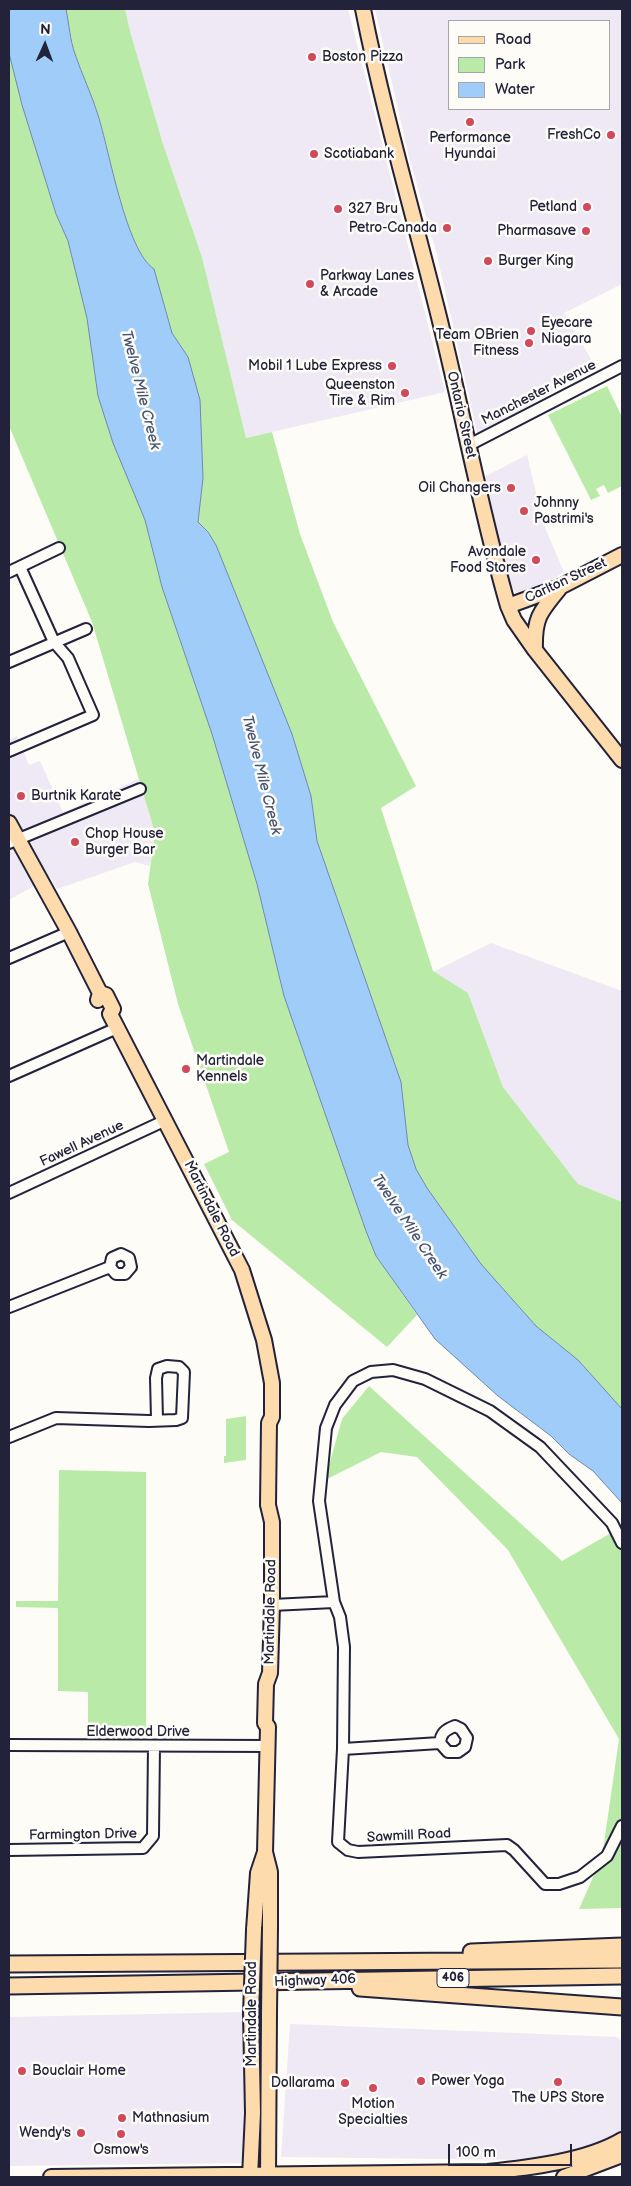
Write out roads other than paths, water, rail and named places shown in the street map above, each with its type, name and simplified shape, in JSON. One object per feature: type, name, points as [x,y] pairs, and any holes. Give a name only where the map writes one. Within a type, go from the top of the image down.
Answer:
[{"type":"highway","points":[[334,1961],[377,1956],[622,1946]]},
{"type":"highway","name":"Highway 406","points":[[9,1964],[622,1960]]},
{"type":"highway","name":"Highway 406","points":[[9,1986],[622,1976]]},
{"type":"highway","points":[[284,1982],[622,2007]]},
{"type":"main road","name":"Ontario Street","points":[[363,9],[378,82],[437,310],[468,446],[508,606],[514,620],[535,650],[622,760]]},
{"type":"main road","name":"Carlton Street","points":[[508,606],[560,586],[622,554]]},
{"type":"main road","points":[[535,650],[534,630],[540,611],[560,586]]},
{"type":"main road","name":"Martindale Road","points":[[9,823],[14,841],[69,932],[100,993],[98,1000],[105,1014],[110,1014],[242,1270],[253,1299],[264,1340],[272,1383],[272,1417],[268,1423],[268,1505],[272,1522],[272,1605],[270,1673],[266,1684],[265,1713],[265,1723],[268,1727],[265,1852],[270,1872],[268,2176]]},
{"type":"main road","name":"Martindale Road","points":[[250,2176],[253,2113],[251,2013],[254,1930],[258,1872],[265,1852]]},
{"type":"main road","points":[[51,2177],[488,2172],[526,2168],[578,2156],[622,2140]]},
{"type":"main road","points":[[564,2177],[622,2155]]},
{"type":"street","name":"Manchester Avenue","points":[[468,446],[622,366]]},
{"type":"street","points":[[9,572],[59,548]]},
{"type":"street","points":[[9,751],[93,715],[68,658],[54,642],[20,567]]},
{"type":"street","points":[[9,662],[86,629]]},
{"type":"street","points":[[14,841],[140,789]]},
{"type":"street","points":[[9,958],[69,932]]},
{"type":"street","points":[[9,1076],[117,1028]]},
{"type":"street","name":"Fawell Avenue","points":[[9,1193],[166,1120]]},
{"type":"street","points":[[9,1307],[110,1267]]},
{"type":"street","points":[[9,1437],[56,1418],[176,1420],[182,1418],[184,1372],[179,1367],[167,1366],[158,1369],[156,1378],[157,1419]]},
{"type":"street","name":"Sawmill Road","points":[[622,1543],[612,1523],[540,1448],[490,1411],[425,1379],[393,1370],[371,1372],[353,1381],[336,1405],[326,1428],[319,1501],[334,1602],[340,1617],[344,1647],[343,1749],[338,1842],[348,1850],[358,1852],[506,1845],[514,1850],[545,1884],[559,1884],[580,1877],[607,1856],[622,1826]]},
{"type":"street","points":[[272,1605],[334,1602]]},
{"type":"street","points":[[343,1749],[440,1743]]},
{"type":"street","name":"Elderwood Drive","points":[[9,1745],[268,1746]]},
{"type":"street","name":"Farmington Drive","points":[[9,1850],[143,1848],[153,1836],[154,1746]]},
{"type":"water","name":"Twelve Mile Creek","points":[[9,9],[66,9],[73,49],[98,115],[127,221],[144,259],[154,269],[172,333],[188,357],[200,400],[203,478],[198,522],[208,532],[216,545],[292,734],[311,796],[317,841],[401,1082],[408,1145],[416,1169],[427,1188],[481,1264],[536,1326],[578,1360],[622,1409],[622,1503],[593,1471],[569,1454],[551,1436],[498,1396],[435,1339],[376,1256],[284,996],[257,884],[212,734],[162,587],[145,520],[113,443],[98,396],[87,318],[68,241],[56,214],[22,105],[9,53]]},
{"type":"place","name":"Boston Pizza","points":[[312,57]]},
{"type":"place","name":"Performance Hyundai","points":[[470,122]]},
{"type":"place","name":"FreshCo","points":[[611,135]]},
{"type":"place","name":"Scotiabank","points":[[314,154]]},
{"type":"place","name":"Petland","points":[[587,207]]},
{"type":"place","name":"327 Bru","points":[[338,209]]},
{"type":"place","name":"Petro-Canada","points":[[447,228]]},
{"type":"place","name":"Pharmasave","points":[[586,231]]},
{"type":"place","name":"Burger King","points":[[488,261]]},
{"type":"place","name":"Parkway Lanes & Arcade","points":[[310,284]]},
{"type":"place","name":"Eyecare Niagara","points":[[531,331]]},
{"type":"place","name":"Team OBrien Fitness","points":[[529,343]]},
{"type":"place","name":"Mobil 1 Lube Express","points":[[392,366]]},
{"type":"place","name":"Queenston Tire & Rim","points":[[405,393]]},
{"type":"place","name":"Oil Changers","points":[[511,488]]},
{"type":"place","name":"Johnny Pastrimi's","points":[[524,511]]},
{"type":"place","name":"Avondale Food Stores","points":[[536,560]]},
{"type":"place","name":"Burtnik Karate","points":[[21,796]]},
{"type":"place","name":"Chop House Burger Bar","points":[[75,842]]},
{"type":"place","name":"Martindale Kennels","points":[[186,1069]]},
{"type":"place","name":"Bouclair Home","points":[[22,2071]]},
{"type":"place","name":"Power Yoga","points":[[421,2081]]},
{"type":"place","name":"The UPS Store","points":[[558,2082]]},
{"type":"place","name":"Dollarama","points":[[345,2083]]},
{"type":"place","name":"Motion Specialties","points":[[373,2088]]},
{"type":"place","name":"Mathnasium","points":[[122,2118]]},
{"type":"place","name":"Wendy's","points":[[81,2133]]},
{"type":"place","name":"Osmow's","points":[[121,2134]]}]
